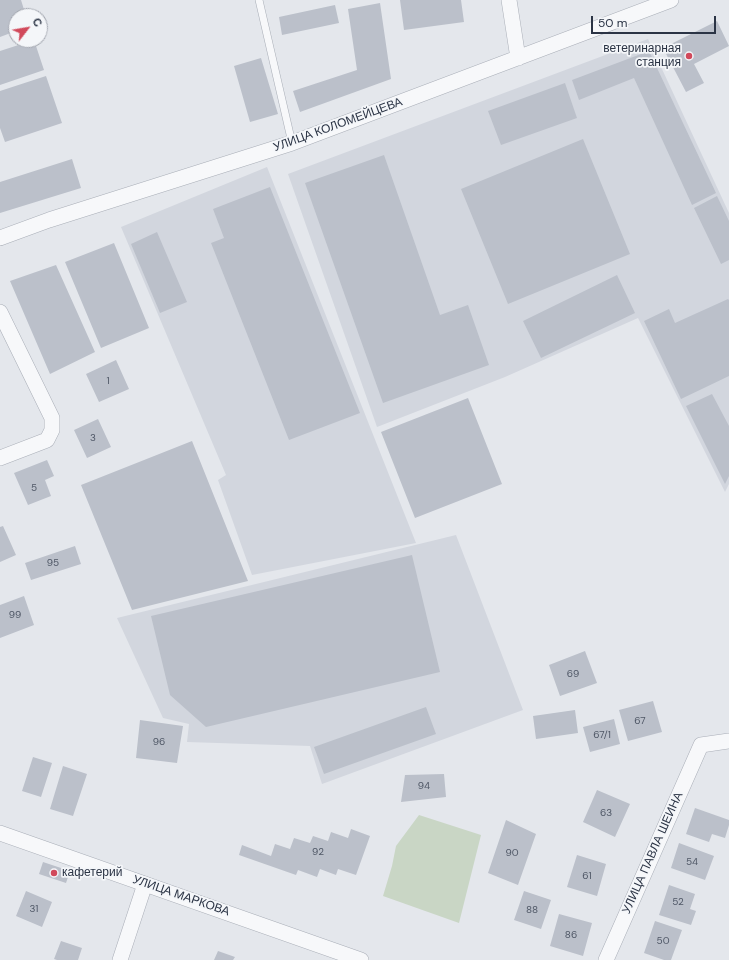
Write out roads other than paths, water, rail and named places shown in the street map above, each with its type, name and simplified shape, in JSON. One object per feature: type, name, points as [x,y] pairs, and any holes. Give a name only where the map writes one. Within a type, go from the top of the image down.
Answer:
[{"type":"street","points":[[509,0],[518,58]]},
{"type":"street","name":"УЛИЦА КОЛОМЕЙЦЕВА","points":[[0,238],[49,220],[292,143],[671,0]]},
{"type":"street","points":[[0,312],[52,418],[52,430],[47,440],[0,458]]},
{"type":"street","name":"УЛИЦА ПАВЛА ШЕИНА","points":[[606,960],[701,745],[729,742]]},
{"type":"street","name":"УЛИЦА МАРКОВА","points":[[0,833],[360,960]]},
{"type":"street","points":[[120,960],[145,884]]},
{"type":"lane","points":[[259,0],[292,143]]},
{"type":"place","name":"ветеринарная станция","points":[[689,56]]},
{"type":"place","name":"кафетерий","points":[[54,873]]}]
